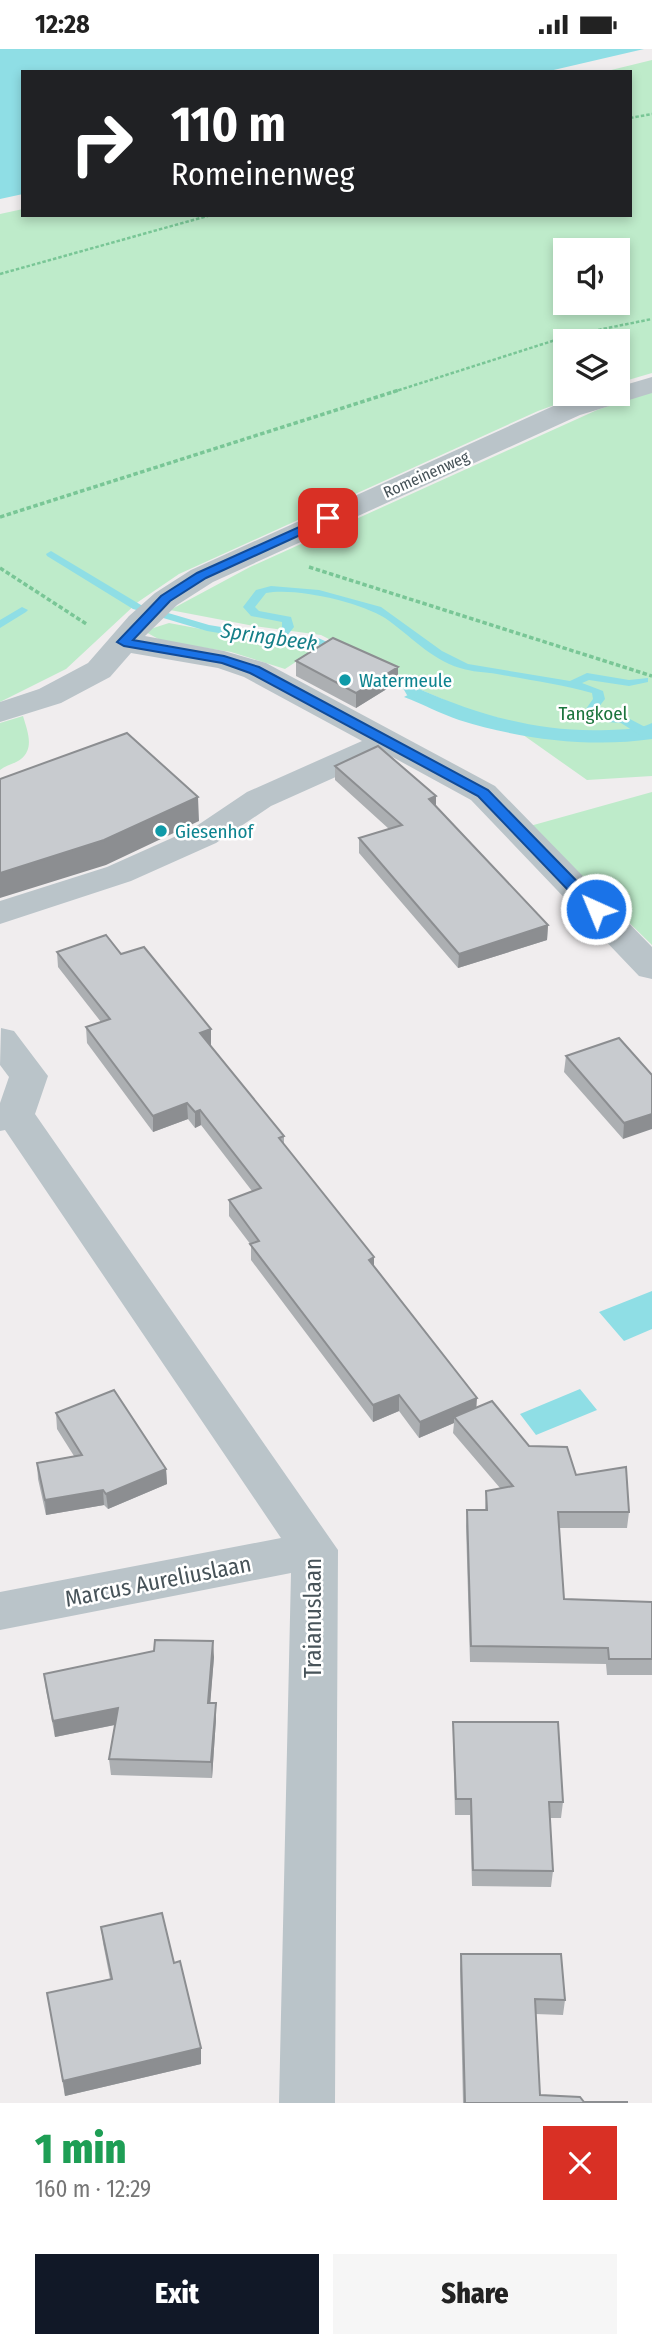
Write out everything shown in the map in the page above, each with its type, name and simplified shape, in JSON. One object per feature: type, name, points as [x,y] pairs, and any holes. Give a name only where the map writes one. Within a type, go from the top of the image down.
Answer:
[{"type":"street","name":"Romeinenweg","points":[[0,712],[50,696],[99,670],[166,599],[202,576],[570,409],[652,385]]},
{"type":"street","points":[[132,632],[254,670],[483,793],[652,968]]},
{"type":"street","points":[[0,912],[119,874],[204,837],[259,799],[390,741]]},
{"type":"street","points":[[1,1039],[29,1076],[8,1116]]},
{"type":"street","name":"Traianuslaan","points":[[8,1116],[315,1550],[307,2103]]},
{"type":"street","name":"Marcus Aureliuslaan","points":[[0,1611],[315,1550]]},
{"type":"path","points":[[632,118],[652,114]]},
{"type":"path","points":[[0,274],[204,217]]},
{"type":"path","points":[[0,517],[568,336],[652,319]]},
{"type":"path","points":[[256,550],[652,676]]},
{"type":"path","points":[[0,568],[96,631],[132,632]]},
{"type":"green space","points":[[652,60],[652,373],[630,379],[630,329],[553,329],[553,406],[179,574],[138,602],[66,669],[0,702],[0,214],[21,209],[21,217],[632,217],[632,70],[611,70]]},
{"type":"green space","name":"Tangkoel","points":[[652,391],[652,776],[587,780],[499,718],[470,711],[419,689],[411,681],[321,635],[170,610],[250,567],[597,410],[609,406],[630,406],[630,399]]},
{"type":"green space","points":[[169,623],[276,643],[320,646],[285,669],[231,652],[162,641],[144,631]]},
{"type":"green space","points":[[23,716],[29,739],[28,750],[21,759],[0,770],[0,723]]},
{"type":"green space","points":[[652,792],[652,945],[530,826]]},
{"type":"water","points":[[0,49],[644,49],[554,70],[21,70],[21,194],[0,199]]},
{"type":"water","points":[[419,689],[488,715],[559,729],[609,730],[636,728],[652,723],[652,739],[579,742],[530,737],[482,727],[404,697]]},
{"type":"water","points":[[652,1291],[652,1329],[624,1341],[599,1312]]},
{"type":"water","points":[[580,1389],[597,1410],[536,1435],[520,1414]]},
{"type":"building","points":[[333,638],[398,667],[356,693],[296,661]]},
{"type":"building","points":[[127,733],[198,797],[104,840],[0,873],[0,779]]},
{"type":"building","points":[[378,746],[436,796],[429,799],[548,925],[459,954],[359,838],[402,825],[335,766]]},
{"type":"building","points":[[106,935],[121,954],[144,947],[211,1029],[200,1033],[284,1136],[279,1138],[374,1257],[369,1260],[477,1398],[420,1422],[399,1395],[373,1405],[250,1244],[259,1241],[229,1200],[261,1188],[200,1110],[195,1112],[187,1103],[153,1116],[86,1027],[110,1019],[57,952]]},
{"type":"building","points":[[619,1038],[652,1075],[652,1114],[624,1123],[566,1056]]},
{"type":"building","points":[[114,1390],[166,1469],[106,1494],[103,1490],[45,1500],[37,1463],[82,1455],[56,1413]]},
{"type":"building","points":[[492,1401],[529,1446],[567,1447],[576,1475],[626,1467],[629,1512],[558,1512],[564,1599],[652,1602],[652,1659],[609,1659],[608,1648],[471,1646],[467,1510],[487,1510],[486,1491],[513,1486],[454,1417]]},
{"type":"building","points":[[155,1640],[213,1641],[208,1703],[216,1703],[211,1762],[109,1759],[118,1708],[53,1721],[44,1674],[154,1651]]},
{"type":"building","points":[[453,1722],[558,1722],[563,1802],[549,1802],[553,1871],[473,1870],[471,1799],[456,1799]]},
{"type":"building","points":[[162,1913],[174,1963],[180,1961],[201,2048],[63,2081],[47,1993],[112,1979],[101,1927]]},
{"type":"building","points":[[461,1954],[561,1954],[565,2000],[535,1999],[540,2095],[580,2097],[584,2102],[627,2103],[465,2103]]},
{"type":"waterway","name":"Springbeek","points":[[51,554],[137,607],[207,628],[278,640]]},
{"type":"waterway","points":[[278,640],[288,627],[287,619],[255,614],[249,607],[262,591],[284,589],[337,597],[388,615],[438,654],[461,665],[597,691],[599,699],[589,713],[596,719],[623,720],[647,734],[652,730]]},
{"type":"waterway","points":[[0,625],[22,610]]},
{"type":"waterway","name":"Springbeek","points":[[278,640],[316,640],[341,652]]},
{"type":"waterway","name":"Springbeek","points":[[382,671],[405,681],[411,693],[428,700]]},
{"type":"waterway","points":[[573,684],[587,676],[629,683],[644,680]]},
{"type":"place","name":"Watermeule","points":[[345,680]]},
{"type":"place","name":"Giesenhof","points":[[161,831]]},
{"type":"route","points":[[328,518],[202,576],[166,599],[124,642],[224,660],[254,670],[483,793],[596,909]]}]
